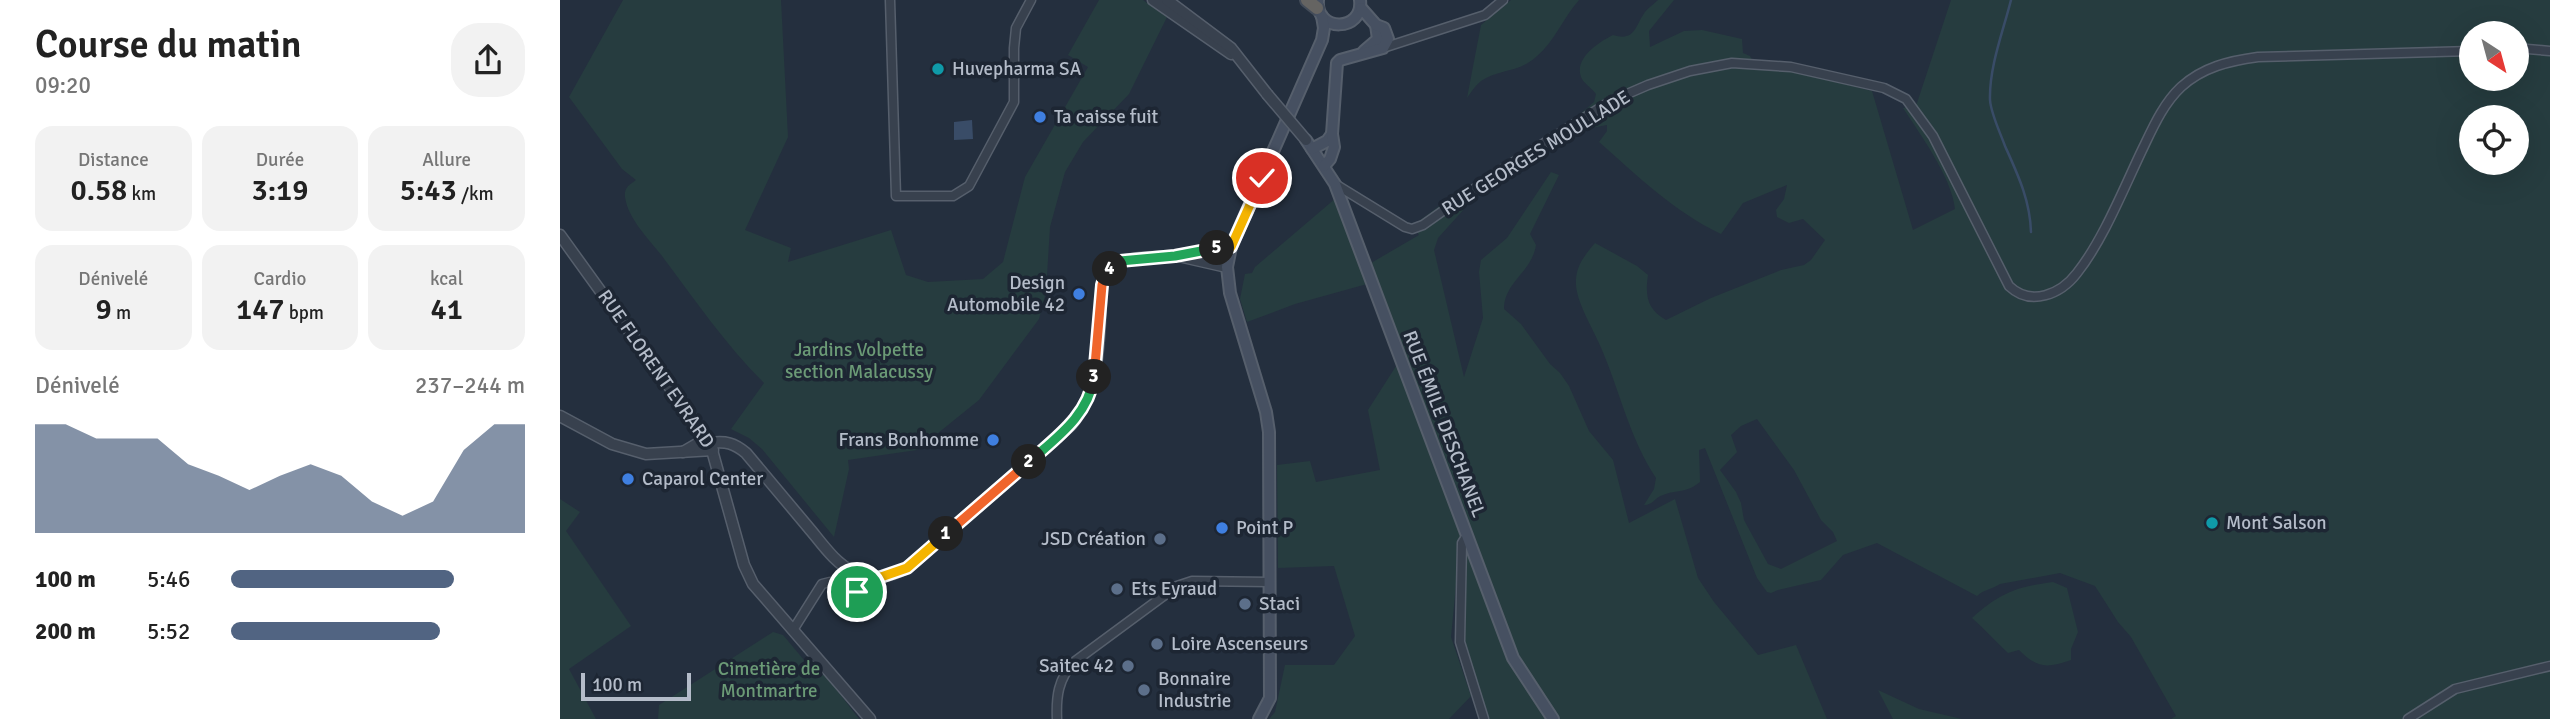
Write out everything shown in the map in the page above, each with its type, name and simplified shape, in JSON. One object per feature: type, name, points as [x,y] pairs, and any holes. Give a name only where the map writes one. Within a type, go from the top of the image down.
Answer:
[{"type":"main road","points":[[1360,54],[1378,39],[1373,23],[1361,4]]},
{"type":"main road","points":[[1355,19],[1361,4]]},
{"type":"main road","points":[[1316,6],[1330,24],[1338,26]]},
{"type":"main road","points":[[1259,719],[1270,698],[1269,432],[1266,412],[1230,293],[1227,267],[1231,247],[1322,40],[1324,29],[1316,6]]},
{"type":"main road","points":[[1322,40],[1338,26],[1355,19],[1384,28],[1389,36],[1383,48],[1337,63],[1332,134],[1334,147],[1324,166]]},
{"type":"main road","points":[[1309,145],[1327,141],[1332,134]]},
{"type":"main road","name":"RUE ÉMILE DESCHANEL","points":[[1309,145],[1335,184],[1513,658],[1553,719]]},
{"type":"street","points":[[890,0],[897,196],[953,196],[969,186],[1014,102],[1014,48],[1017,29],[1031,0]]},
{"type":"street","points":[[1153,0],[1243,62]]},
{"type":"street","points":[[1167,0],[1220,37],[1309,145]]},
{"type":"street","points":[[1383,48],[1485,15],[1503,0]]},
{"type":"street","points":[[2529,49],[2550,51]]},
{"type":"street","name":"RUE GEORGES MOULLADE","points":[[1335,184],[1412,229],[1423,225],[1498,172],[1611,101],[1648,85],[1690,71],[1732,63],[1791,67],[1884,88],[1906,99],[1933,136],[2009,286],[2014,291],[2035,298],[2051,295],[2066,286],[2077,273],[2109,218],[2156,120],[2180,88],[2204,69],[2258,57],[2459,51]]},
{"type":"street","name":"RUE FLORENT EVRARD","points":[[560,235],[710,443],[748,576],[868,718]]},
{"type":"street","points":[[560,416],[624,449],[646,454],[682,452],[724,441],[735,444],[846,567],[856,573],[878,578],[907,568],[1072,425],[1083,411],[1093,383],[1102,285],[1105,274],[1112,266],[1131,259],[1175,256],[1231,247]]},
{"type":"street","points":[[1175,256],[1227,267]]},
{"type":"street","points":[[1467,535],[1462,543],[1460,642],[1484,719]]},
{"type":"street","points":[[793,630],[822,584],[830,582],[857,592],[865,592],[874,587],[878,578]]},
{"type":"street","points":[[1056,719],[1059,687],[1064,673],[1171,590],[1192,581],[1270,582]]},
{"type":"street","points":[[2408,719],[2455,689],[2550,666]]},
{"type":"green space","name":"Jardins Volpette section Malacussy","points":[[623,0],[781,0],[788,137],[745,230],[791,248],[788,262],[891,230],[906,275],[928,282],[983,279],[1003,262],[1025,177],[1088,67],[1068,55],[1099,0],[1143,0],[1167,17],[1129,94],[1083,142],[1065,172],[1050,227],[1046,292],[1039,319],[979,400],[917,450],[848,460],[849,469],[834,537],[762,449],[749,438],[731,429],[764,383],[723,337],[635,221],[627,205],[625,191],[636,180],[622,169],[569,97]]},
{"type":"green space","points":[[1511,0],[1579,0],[1536,57],[1522,66],[1481,81],[1467,98],[1481,25]]},
{"type":"green space","points":[[1658,0],[1674,0],[1649,31],[1650,47],[1684,31],[1702,30],[1742,39],[1743,53],[1750,56],[1756,67],[1792,71],[1872,91],[1913,230],[1955,209],[1942,170],[1903,108],[1916,106],[1951,0],[2550,0],[2550,719],[2171,719],[2176,716],[2131,637],[2095,586],[2060,573],[2000,584],[1977,596],[1877,543],[1843,555],[1821,580],[1767,592],[1757,578],[1705,448],[1699,450],[1700,482],[1644,505],[1654,489],[1656,478],[1639,447],[1577,293],[1576,279],[1584,257],[1595,243],[1637,266],[1648,275],[1647,296],[1651,306],[1666,320],[1711,298],[1781,270],[1804,265],[1811,260],[1825,240],[1803,219],[1789,223],[1777,217],[1776,210],[1784,199],[1787,185],[1743,203],[1721,234],[1672,204],[1599,142],[1607,131],[1607,125],[1591,128],[1581,125],[1579,115],[1594,102],[1596,94],[1581,77],[1584,57],[1595,46],[1613,35],[1620,37],[1630,34],[1645,12]],"holes":[[[1757,419],[1794,470],[1821,520],[1833,532],[1837,541],[1781,569],[1768,564],[1744,520],[1736,492],[1720,470],[1737,452],[1731,435],[1741,426]]]},
{"type":"green space","points":[[1551,172],[1559,175],[1530,234],[1536,245],[1533,254],[1508,291],[1504,309],[1521,324],[1550,364],[1560,373],[1569,386],[1589,431],[1613,460],[1629,523],[1675,499],[1698,578],[1714,602],[1758,655],[1796,645],[1827,719],[1558,719],[1515,651],[1371,263],[1419,235],[1413,225],[1463,189],[1465,208],[1438,238],[1434,250],[1464,377],[1483,318],[1479,272],[1481,260],[1507,238]]},
{"type":"green space","points":[[1336,198],[1367,284],[1295,304],[1247,322],[1240,299],[1245,274],[1252,273],[1255,267]]},
{"type":"green space","points":[[1398,363],[1461,533],[1451,637],[1471,696],[1449,719],[1269,719],[1275,712],[1285,665],[1334,665],[1355,636],[1334,566],[1278,568],[1277,465],[1310,461],[1316,482],[1380,470],[1368,410]]},
{"type":"green space","points":[[560,499],[580,512],[566,531],[631,626],[569,669],[596,719],[560,719]]},
{"type":"green space","points":[[1468,552],[1518,677],[1547,719],[1488,719],[1462,635],[1465,554]]},
{"type":"green space","points":[[2053,582],[2067,588],[2078,632],[2071,649],[2071,660],[2043,665],[2032,661],[2019,650],[2008,653],[1972,618],[2009,592]]},
{"type":"green space","name":"Cimetière de Montmartre","points":[[773,632],[783,635],[814,672],[826,676],[859,719],[658,719],[659,705]]},
{"type":"green space","points":[[1878,690],[1919,709],[1962,719],[1893,719]]},
{"type":"water","points":[[972,120],[973,139],[954,140],[954,122]]},
{"type":"waterway","points":[[2011,0],[1994,62],[1990,100],[1996,123],[2026,198],[2031,232]]},
{"type":"place","name":"Huvepharma SA","points":[[938,69]]},
{"type":"place","name":"Ta caisse fuit","points":[[1040,117]]},
{"type":"place","name":"Design Automobile 42","points":[[1079,294]]},
{"type":"place","name":"Frans Bonhomme","points":[[993,440]]},
{"type":"place","name":"Caparol Center","points":[[628,479]]},
{"type":"place","name":"Mont Salson","points":[[2212,523]]},
{"type":"place","name":"Point P","points":[[1222,528]]},
{"type":"place","name":"JSD Création","points":[[1160,539]]},
{"type":"place","name":"Ets Eyraud","points":[[1117,589]]},
{"type":"place","name":"Staci","points":[[1245,604]]},
{"type":"place","name":"Loire Ascenseurs","points":[[1157,644]]},
{"type":"place","name":"Saitec 42","points":[[1128,666]]},
{"type":"place","name":"Bonnaire Industrie","points":[[1144,690]]},
{"type":"route","points":[[857,592],[865,592],[874,587],[878,578],[907,568],[1072,425],[1083,411],[1093,383],[1102,285],[1105,274],[1112,266],[1131,259],[1175,256],[1231,247],[1262,178]]}]
